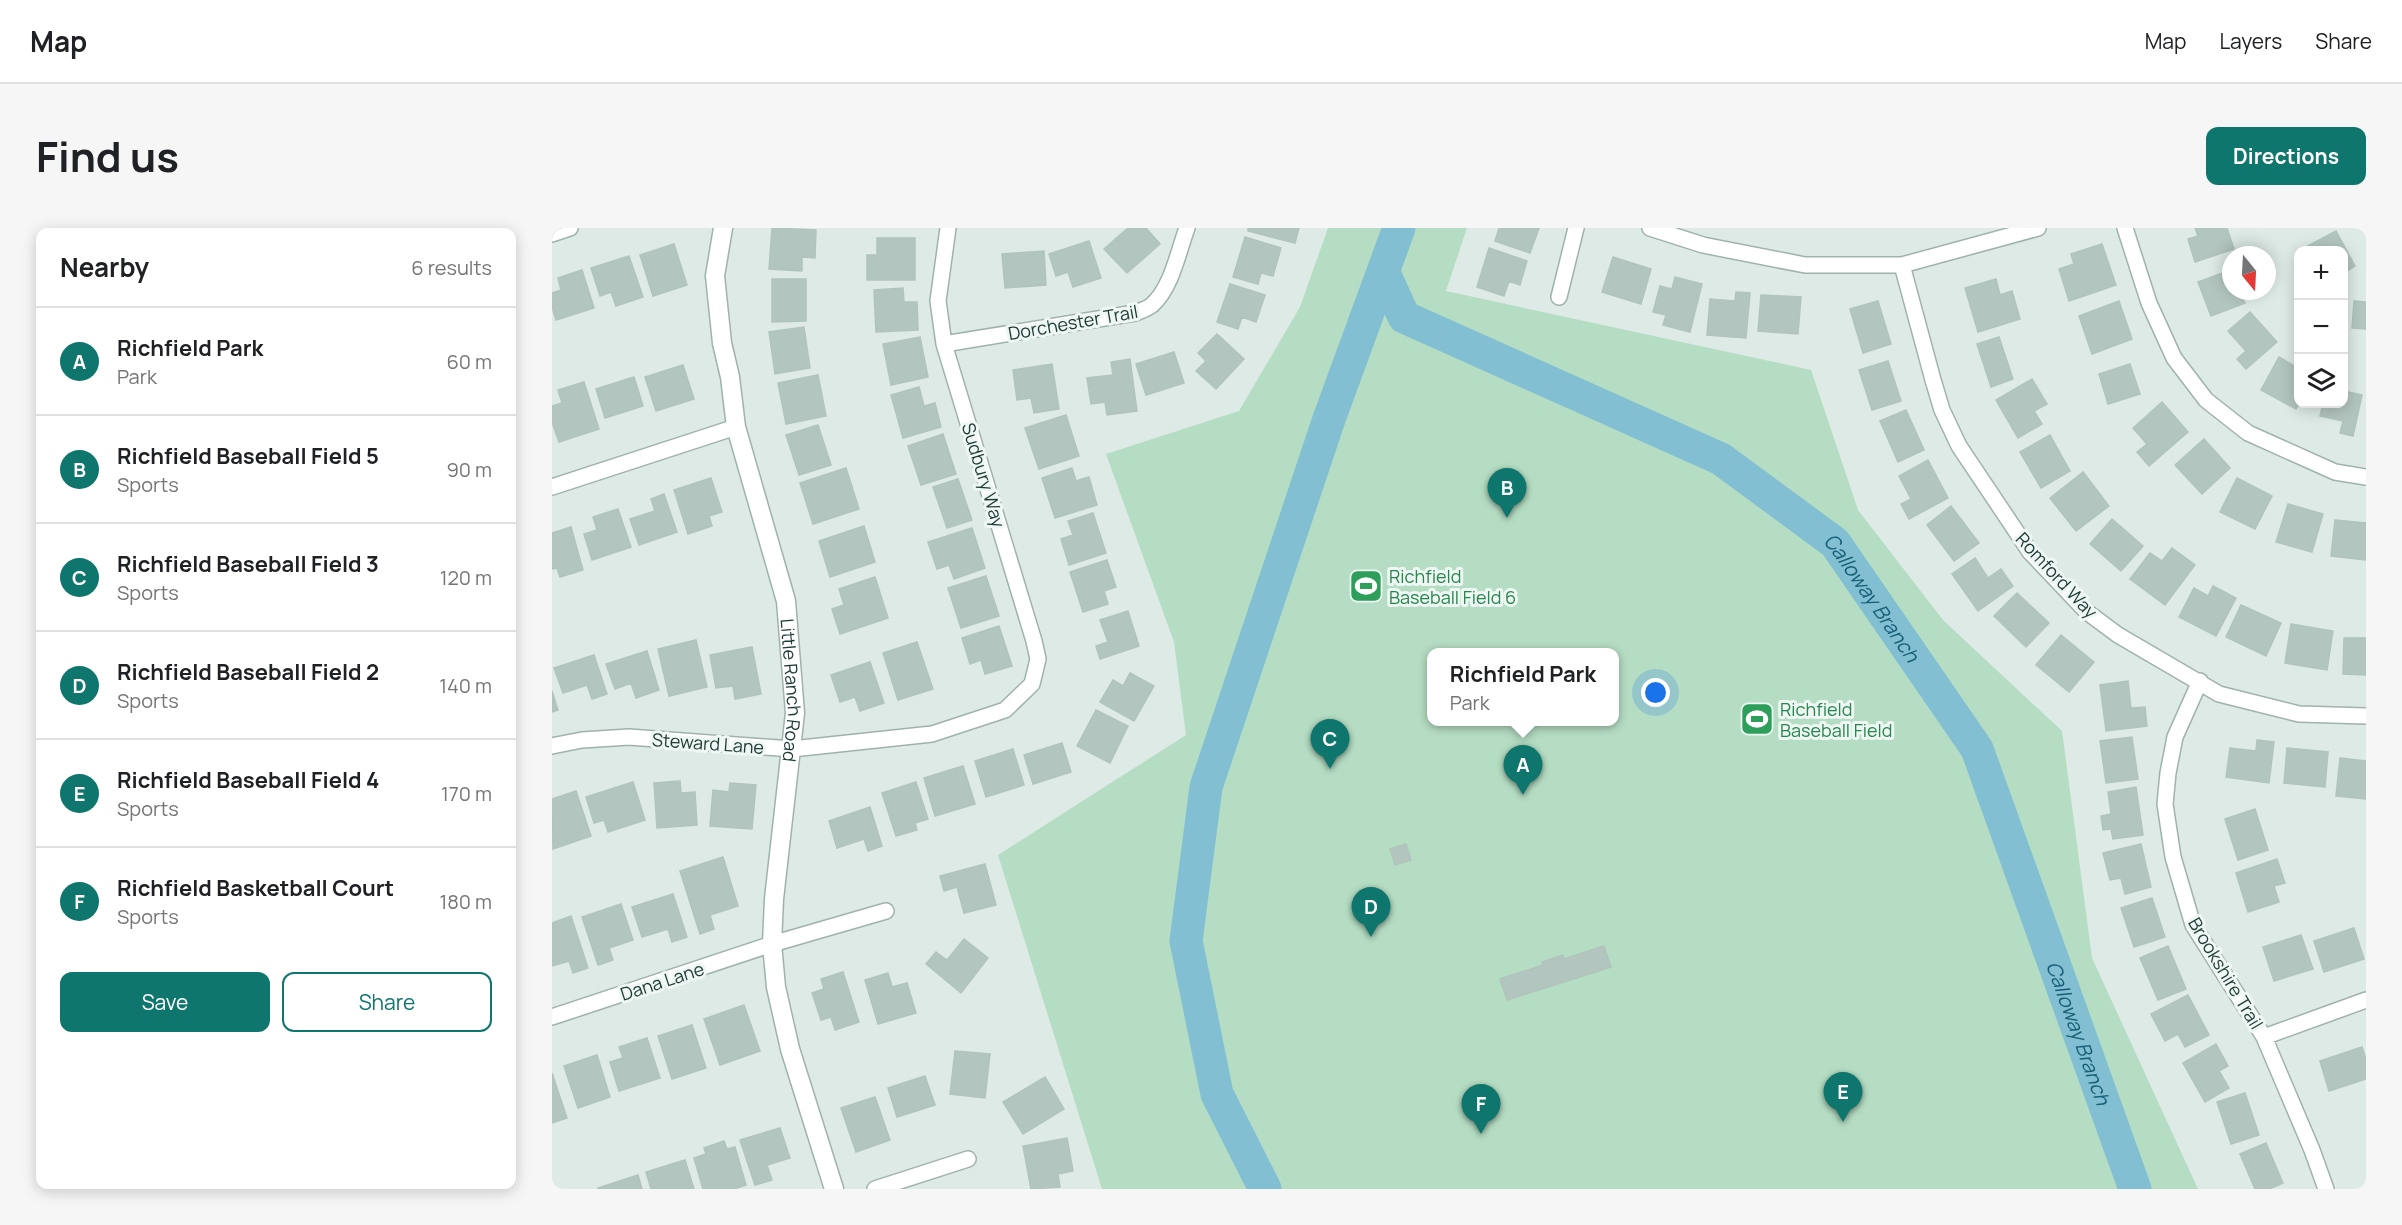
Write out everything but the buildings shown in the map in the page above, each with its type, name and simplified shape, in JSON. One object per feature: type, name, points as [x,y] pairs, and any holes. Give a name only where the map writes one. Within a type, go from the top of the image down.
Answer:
[{"type":"street","points":[[552,234],[570,228]]},
{"type":"street","name":"Little Ranch Road","points":[[723,228],[715,276],[722,343],[730,377],[736,427],[786,601],[795,713],[774,899],[772,944],[776,987],[782,1021],[834,1189]]},
{"type":"street","name":"Sudbury Way","points":[[948,228],[938,301],[944,344],[1038,659],[1032,684],[1005,710]]},
{"type":"street","name":"Dorchester Trail","points":[[944,344],[1135,314],[1151,306],[1161,293],[1171,274],[1187,228]]},
{"type":"street","points":[[1559,297],[1576,228]]},
{"type":"street","points":[[1650,228],[1703,245],[1805,265],[1902,265],[2038,228]]},
{"type":"street","points":[[2125,228],[2150,303],[2174,357],[2206,400],[2247,433],[2335,472],[2366,477]]},
{"type":"street","name":"Romford Way","points":[[1902,265],[1942,410],[1959,446],[2024,543],[2087,612],[2118,635],[2200,681],[2218,694],[2299,714],[2366,716]]},
{"type":"street","points":[[552,487],[736,427]]},
{"type":"street","name":"Brookshire Trail","points":[[2200,681],[2175,736],[2168,773],[2164,804],[2173,857],[2193,925],[2264,1037],[2326,1189]]},
{"type":"street","name":"Steward Lane","points":[[552,746],[582,740],[629,737],[792,749],[932,734],[1005,710]]},
{"type":"street","name":"Dana Lane","points":[[552,1017],[772,944],[886,911]]},
{"type":"street","points":[[2264,1037],[2366,1000]]},
{"type":"street","points":[[875,1189],[968,1159]]},
{"type":"green space","points":[[1328,228],[1467,228],[1446,291],[1811,370],[1858,510],[1943,620],[2062,731],[2092,958],[2198,1189],[1102,1189],[998,855],[1186,735],[1174,642],[1106,454],[1239,411],[1300,307]]},
{"type":"waterway","points":[[1265,1189],[1217,1094],[1186,941],[1206,787],[1329,419],[1399,228]]},
{"type":"waterway","name":"Calloway Branch","points":[[1384,273],[1404,317],[1721,459],[1835,543],[1977,749],[2135,1189]]},
{"type":"place","name":"Richfield Baseball Field 5","points":[[1507,518]]},
{"type":"place","name":"Richfield Baseball Field 6","points":[[1366,586]]},
{"type":"place","name":"Richfield Baseball Field","points":[[1757,719]]},
{"type":"place","name":"Richfield Baseball Field 3","points":[[1330,769]]},
{"type":"place","name":"Richfield Park","points":[[1523,795]]},
{"type":"place","name":"Richfield Baseball Field 2","points":[[1371,937]]},
{"type":"place","name":"Richfield Baseball Field 4","points":[[1843,1122]]},
{"type":"place","name":"Richfield Basketball Court","points":[[1481,1134]]}]
